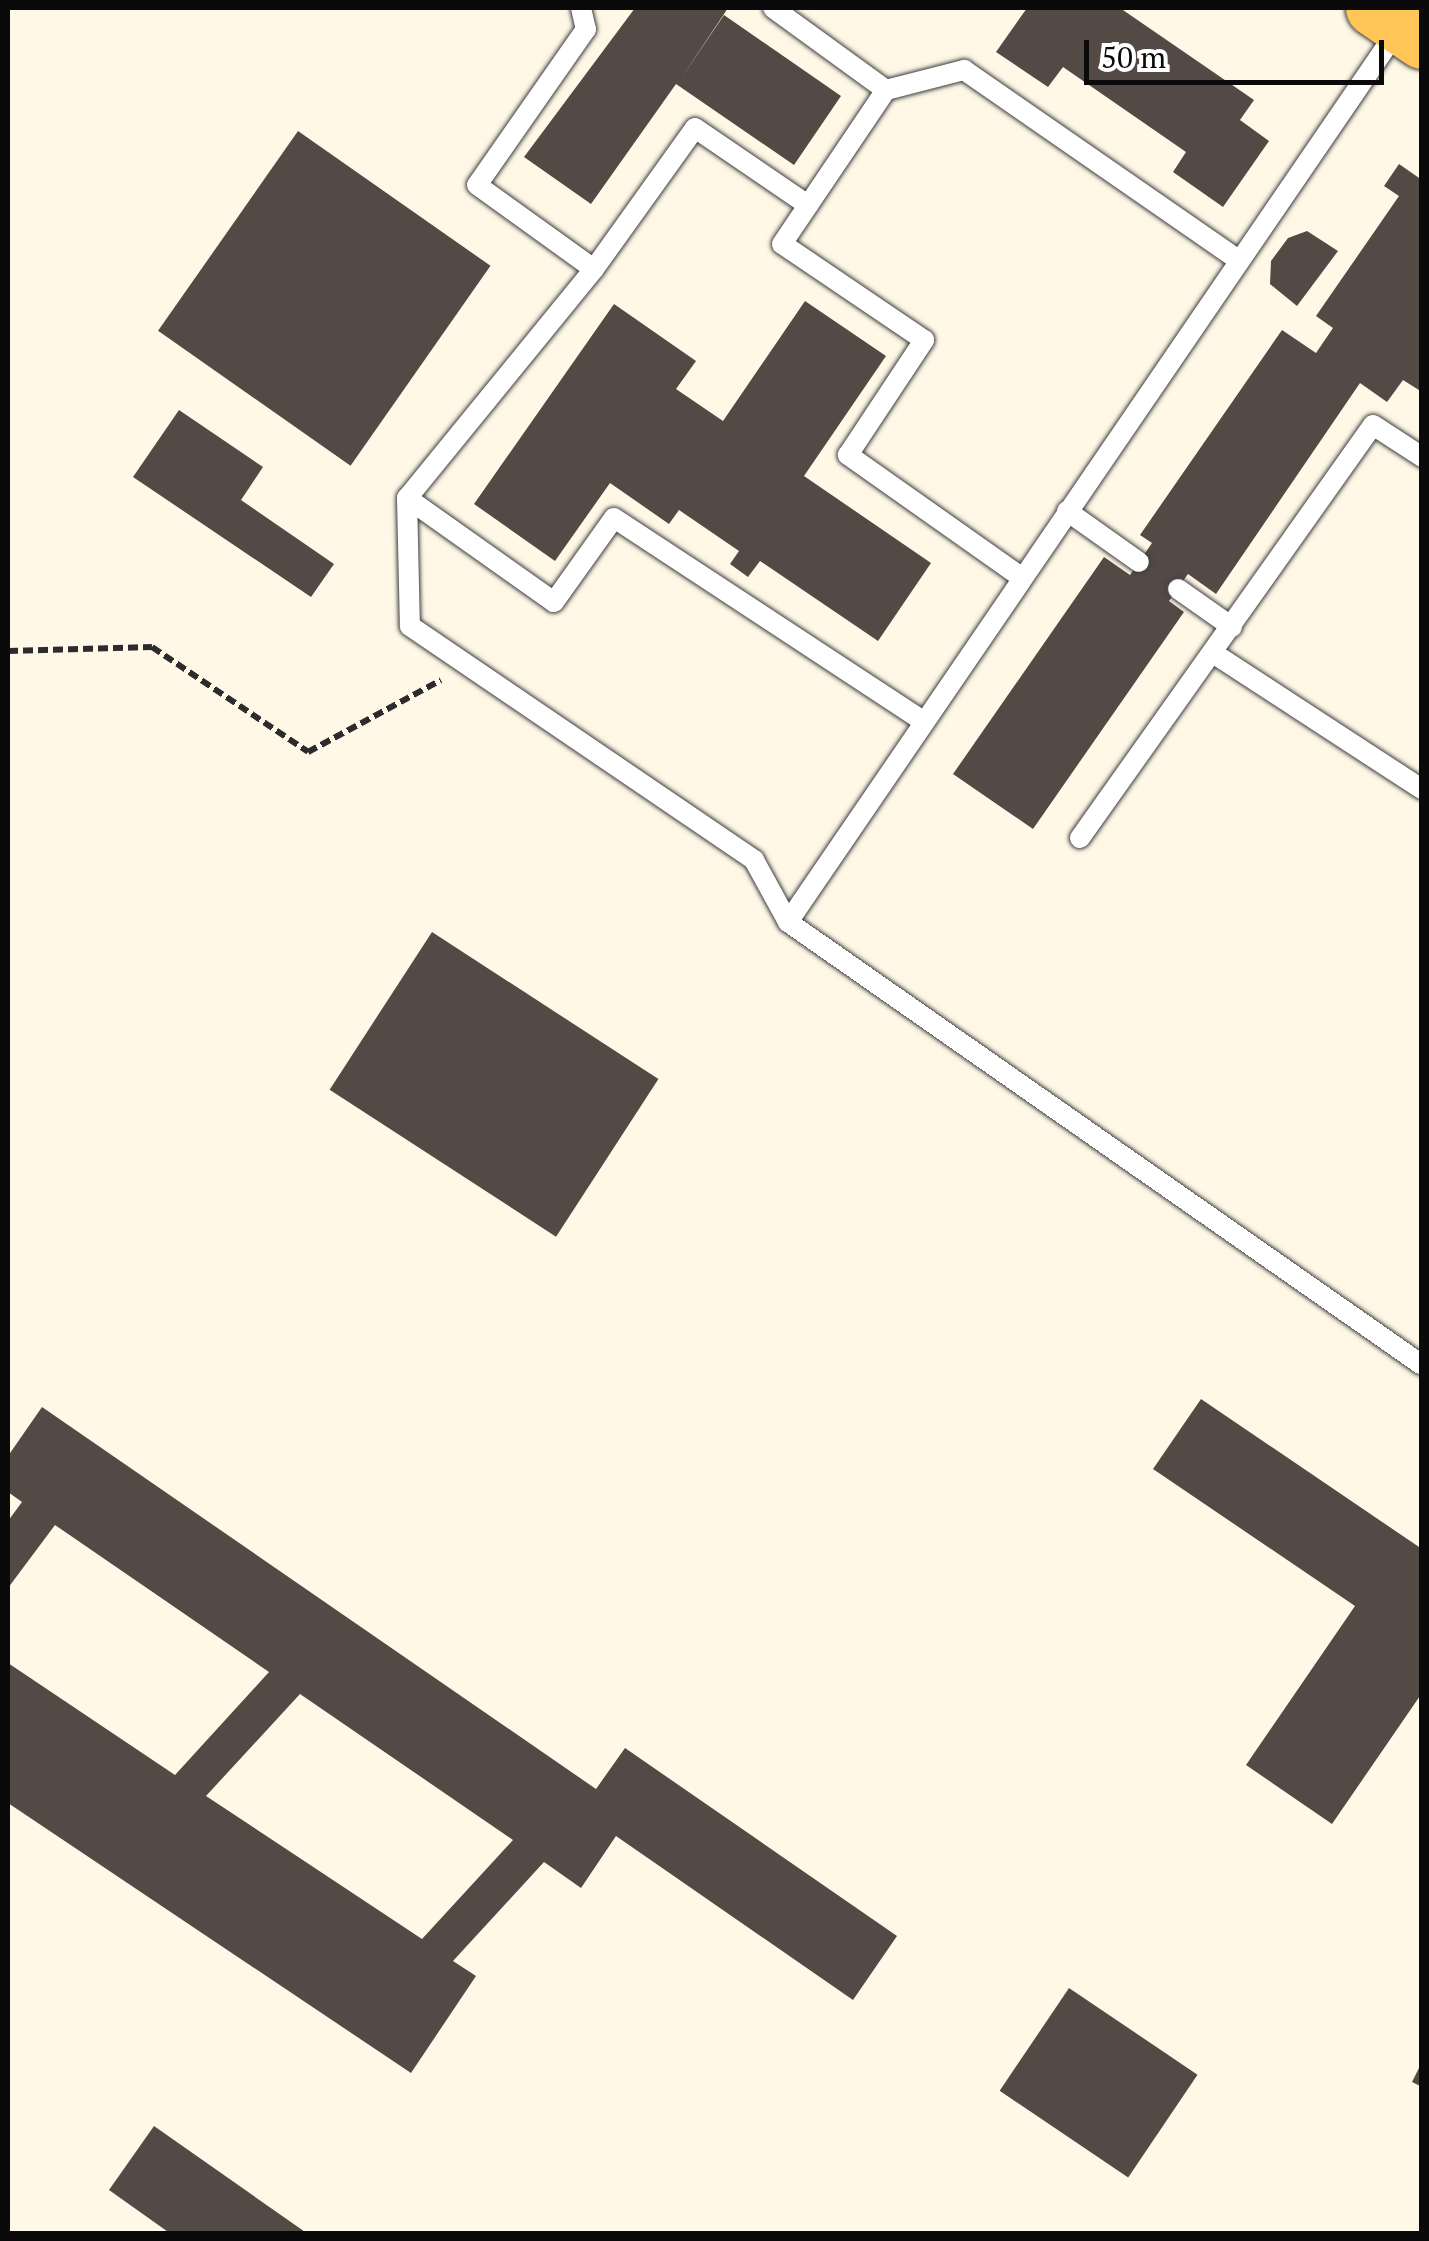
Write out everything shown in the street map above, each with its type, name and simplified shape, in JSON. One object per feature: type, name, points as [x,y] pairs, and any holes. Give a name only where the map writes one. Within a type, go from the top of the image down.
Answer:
[{"type":"lane","points":[[581,8],[586,29],[478,185],[594,269]]},
{"type":"lane","points":[[773,8],[886,90]]},
{"type":"lane","points":[[788,922],[1398,25]]},
{"type":"lane","points":[[1021,577],[848,455],[924,340],[782,244],[886,90],[964,70],[1238,260]]},
{"type":"lane","points":[[808,205],[695,128],[594,269],[407,498],[410,626],[754,860],[788,922],[1422,1365]]},
{"type":"lane","points":[[1080,838],[1373,425],[1422,457]]},
{"type":"lane","points":[[407,498],[554,602],[614,518],[924,721]]},
{"type":"lane","points":[[1066,510],[1139,562]]},
{"type":"lane","points":[[1178,589],[1232,627]]},
{"type":"lane","points":[[1213,653],[1422,789]]},
{"type":"path","points":[[8,651],[152,647],[308,752],[468,665]]},
{"type":"building","points":[[635,8],[728,8],[680,80],[724,15],[841,96],[794,165],[676,84],[591,204],[524,157]]},
{"type":"building","points":[[1027,8],[1120,8],[1254,100],[1240,120],[1269,141],[1223,207],[1173,172],[1186,152],[1063,67],[1048,87],[996,52]]},
{"type":"building","points":[[298,131],[491,266],[351,466],[158,331]]},
{"type":"building","points":[[1399,164],[1422,180],[1422,392],[1403,380],[1387,402],[1360,383],[1216,594],[1188,574],[1169,601],[1184,612],[1033,829],[953,774],[1104,557],[1130,575],[1152,543],[1140,535],[1282,330],[1316,353],[1333,328],[1316,316],[1399,196],[1384,186]]},
{"type":"building","points":[[1307,231],[1338,251],[1297,306],[1270,284],[1271,261],[1288,238]]},
{"type":"building","points":[[805,301],[886,356],[804,476],[931,563],[878,641],[760,561],[748,577],[730,564],[739,551],[679,510],[669,524],[610,483],[555,561],[474,504],[614,304],[696,361],[676,389],[723,421]]},
{"type":"building","points":[[179,410],[263,467],[241,500],[334,564],[311,597],[133,477]]},
{"type":"building","points":[[432,932],[658,1079],[556,1237],[330,1090]]},
{"type":"building","points":[[1201,1399],[1422,1549],[1422,1693],[1332,1824],[1246,1765],[1355,1606],[1153,1469]]},
{"type":"building","points":[[42,1407],[596,1789],[625,1748],[897,1936],[853,2000],[616,1836],[581,1888],[544,1862],[453,1961],[476,1976],[411,2073],[8,1803],[8,1663],[175,1775],[269,1672],[55,1525],[8,1588],[8,1521],[22,1502],[8,1492],[8,1456]],"holes":[[[300,1694],[513,1840],[422,1939],[206,1796]]]},
{"type":"building","points":[[1069,1988],[1198,2075],[1128,2177],[1000,2091]]},
{"type":"building","points":[[1422,2062],[1422,2087],[1412,2082]]},
{"type":"building","points":[[154,2126],[308,2234],[171,2234],[109,2190]]}]
